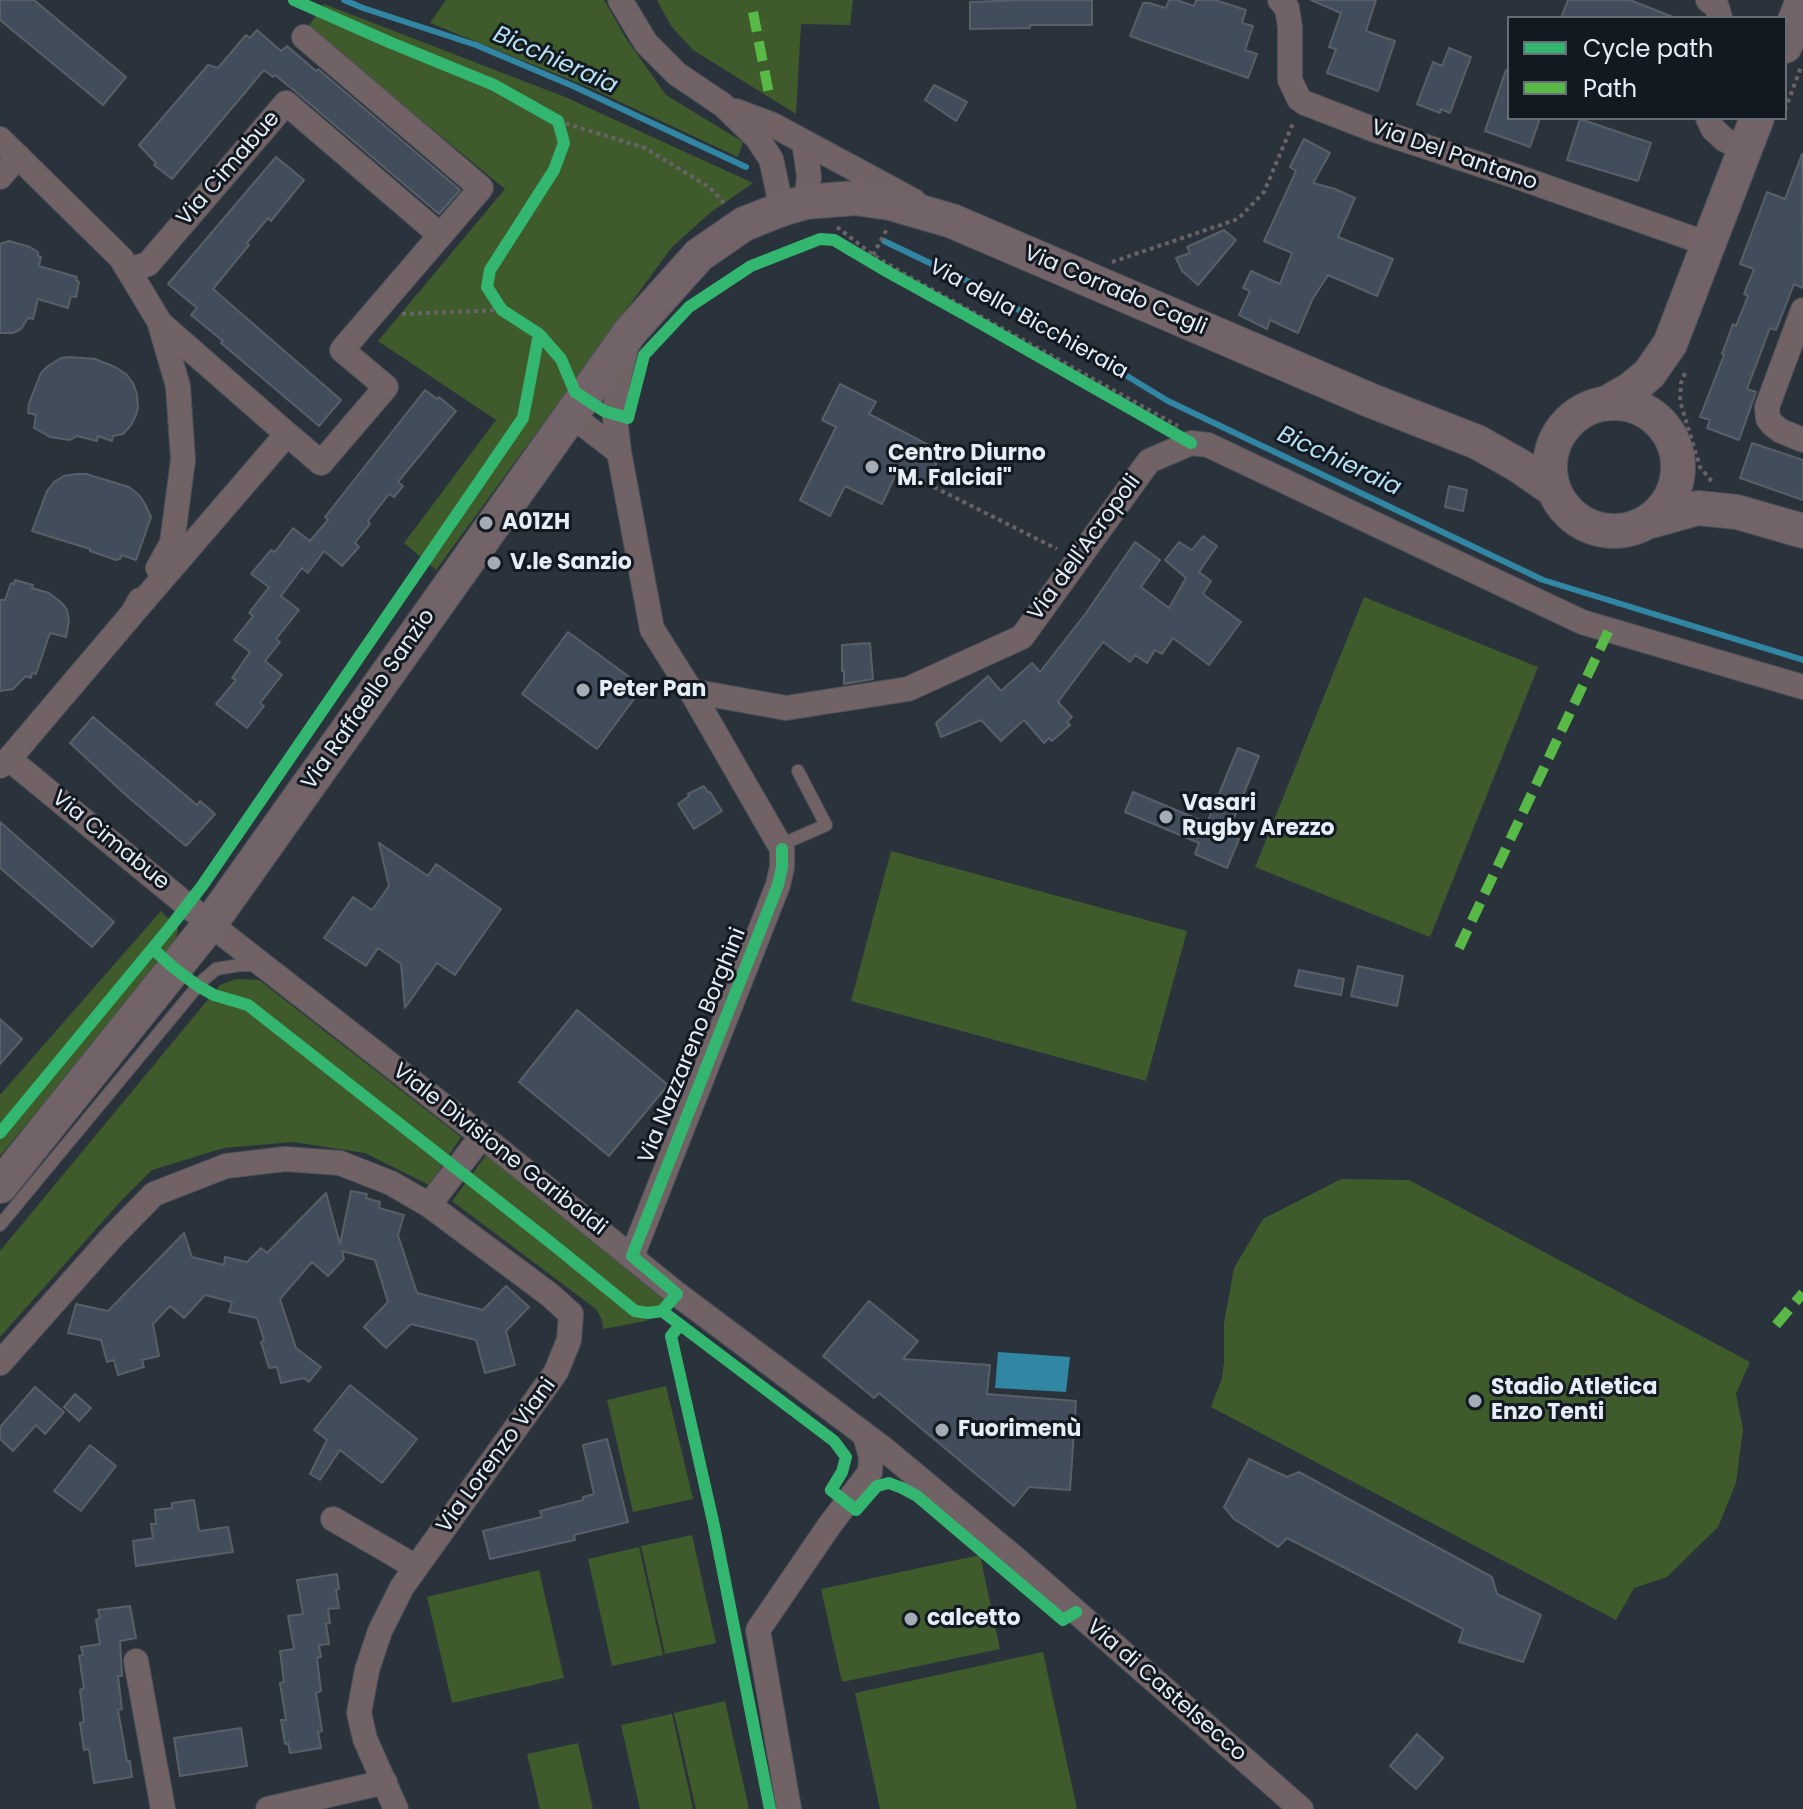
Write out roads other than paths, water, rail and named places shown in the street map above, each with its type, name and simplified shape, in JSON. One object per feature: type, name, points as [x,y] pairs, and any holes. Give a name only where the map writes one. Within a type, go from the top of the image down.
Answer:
[{"type":"main road","points":[[1787,41],[1803,0]]},
{"type":"main road","points":[[1648,522],[1664,508],[1675,490],[1679,470],[1666,403],[1708,244],[1756,120]]},
{"type":"main road","name":"Via Corrado Cagli","points":[[744,224],[794,205],[855,198],[890,203],[952,221],[1372,401],[1477,442],[1554,490]]},
{"type":"main road","name":"Via Raffaello Sanzio","points":[[0,1186],[210,924],[630,332],[699,255],[744,224]]},
{"type":"main road","points":[[1605,404],[1678,356]]},
{"type":"main road","points":[[1729,500],[1719,503],[1694,477],[1655,418],[1640,409],[1623,404],[1589,408],[1574,417],[1554,444],[1550,460],[1554,490],[1563,507],[1577,520],[1593,528],[1612,531],[1631,529],[1648,522],[1698,508],[1729,500],[1803,531]]},
{"type":"main road","name":"Via Corrado Cagli","points":[[1477,442],[1554,444]]},
{"type":"street","points":[[620,0],[646,43],[677,74],[723,105],[757,138],[794,205]]},
{"type":"street","name":"Via Del Pantano","points":[[1280,0],[1287,8],[1290,27],[1290,80],[1299,99],[1305,103],[1708,244]]},
{"type":"street","points":[[1708,0],[1717,7],[1719,16]]},
{"type":"street","points":[[159,321],[321,463],[386,387],[342,350],[481,188],[304,37]]},
{"type":"street","name":"Via Cimabue","points":[[128,270],[148,264],[286,103],[440,235]]},
{"type":"street","points":[[723,105],[773,125],[952,221]]},
{"type":"street","points":[[1709,120],[1713,129],[1725,140],[1745,149]]},
{"type":"street","points":[[794,205],[809,176],[804,142]]},
{"type":"street","points":[[0,177],[9,148],[121,258],[159,321],[178,386],[183,460],[172,543],[132,614]]},
{"type":"street","points":[[1803,310],[1767,407],[1768,419],[1773,425],[1803,440]]},
{"type":"street","points":[[630,332],[617,387],[615,418],[652,629],[781,847]]},
{"type":"street","points":[[571,415],[619,452]]},
{"type":"street","points":[[5,762],[287,434]]},
{"type":"street","name":"Via dell'Acropoli","points":[[691,691],[786,708],[908,689],[1022,637],[1149,461],[1199,444],[1582,622],[1803,687]]},
{"type":"street","name":"Via Cimabue","points":[[5,762],[210,924]]},
{"type":"street","name":"Via Nazzareno Borghini","points":[[632,1256],[778,885],[782,867],[781,847]]},
{"type":"street","name":"Viale Divisione Garibaldi","points":[[210,924],[482,1136],[677,1294],[875,1442]]},
{"type":"street","points":[[0,1363],[154,1194],[226,1166],[285,1159],[340,1163],[391,1183],[429,1205],[482,1136]]},
{"type":"street","name":"Via Lorenzo Viani","points":[[396,1809],[365,1739],[359,1713],[367,1670],[380,1631],[402,1587],[556,1372],[569,1340],[571,1314],[429,1205]]},
{"type":"street","points":[[789,1809],[758,1630],[870,1472],[875,1442]]},
{"type":"street","name":"Via di Castelsecco","points":[[875,1442],[1016,1559],[1301,1809]]},
{"type":"street","points":[[870,1472],[890,1467],[914,1474]]},
{"type":"street","points":[[333,1519],[416,1567]]},
{"type":"street","points":[[136,1661],[163,1809]]},
{"type":"street","points":[[268,1809],[385,1782]]},
{"type":"lane","points":[[781,847],[826,825],[798,771]]},
{"type":"lane","points":[[0,1225],[201,982],[216,969],[263,965]]},
{"type":"water","points":[[998,1352],[1070,1357],[1066,1392],[995,1388]]},
{"type":"waterway","name":"Bicchieraia","points":[[344,0],[476,45],[573,86],[746,167]]},
{"type":"waterway","name":"Bicchieraia","points":[[884,241],[986,290],[1168,401],[1543,580],[1803,660]]},
{"type":"place","name":"Centro Diurno \"M. Falciai\"","points":[[872,467]]},
{"type":"place","name":"A01ZH","points":[[486,523]]},
{"type":"place","name":"V.le Sanzio","points":[[494,563]]},
{"type":"place","name":"Peter Pan","points":[[583,690]]},
{"type":"place","name":"Vasari Rugby Arezzo","points":[[1166,817]]},
{"type":"place","name":"Stadio Atletica Enzo Tenti","points":[[1475,1401]]},
{"type":"place","name":"Fuorimenù","points":[[942,1430]]},
{"type":"place","name":"calcetto","points":[[911,1619]]}]
